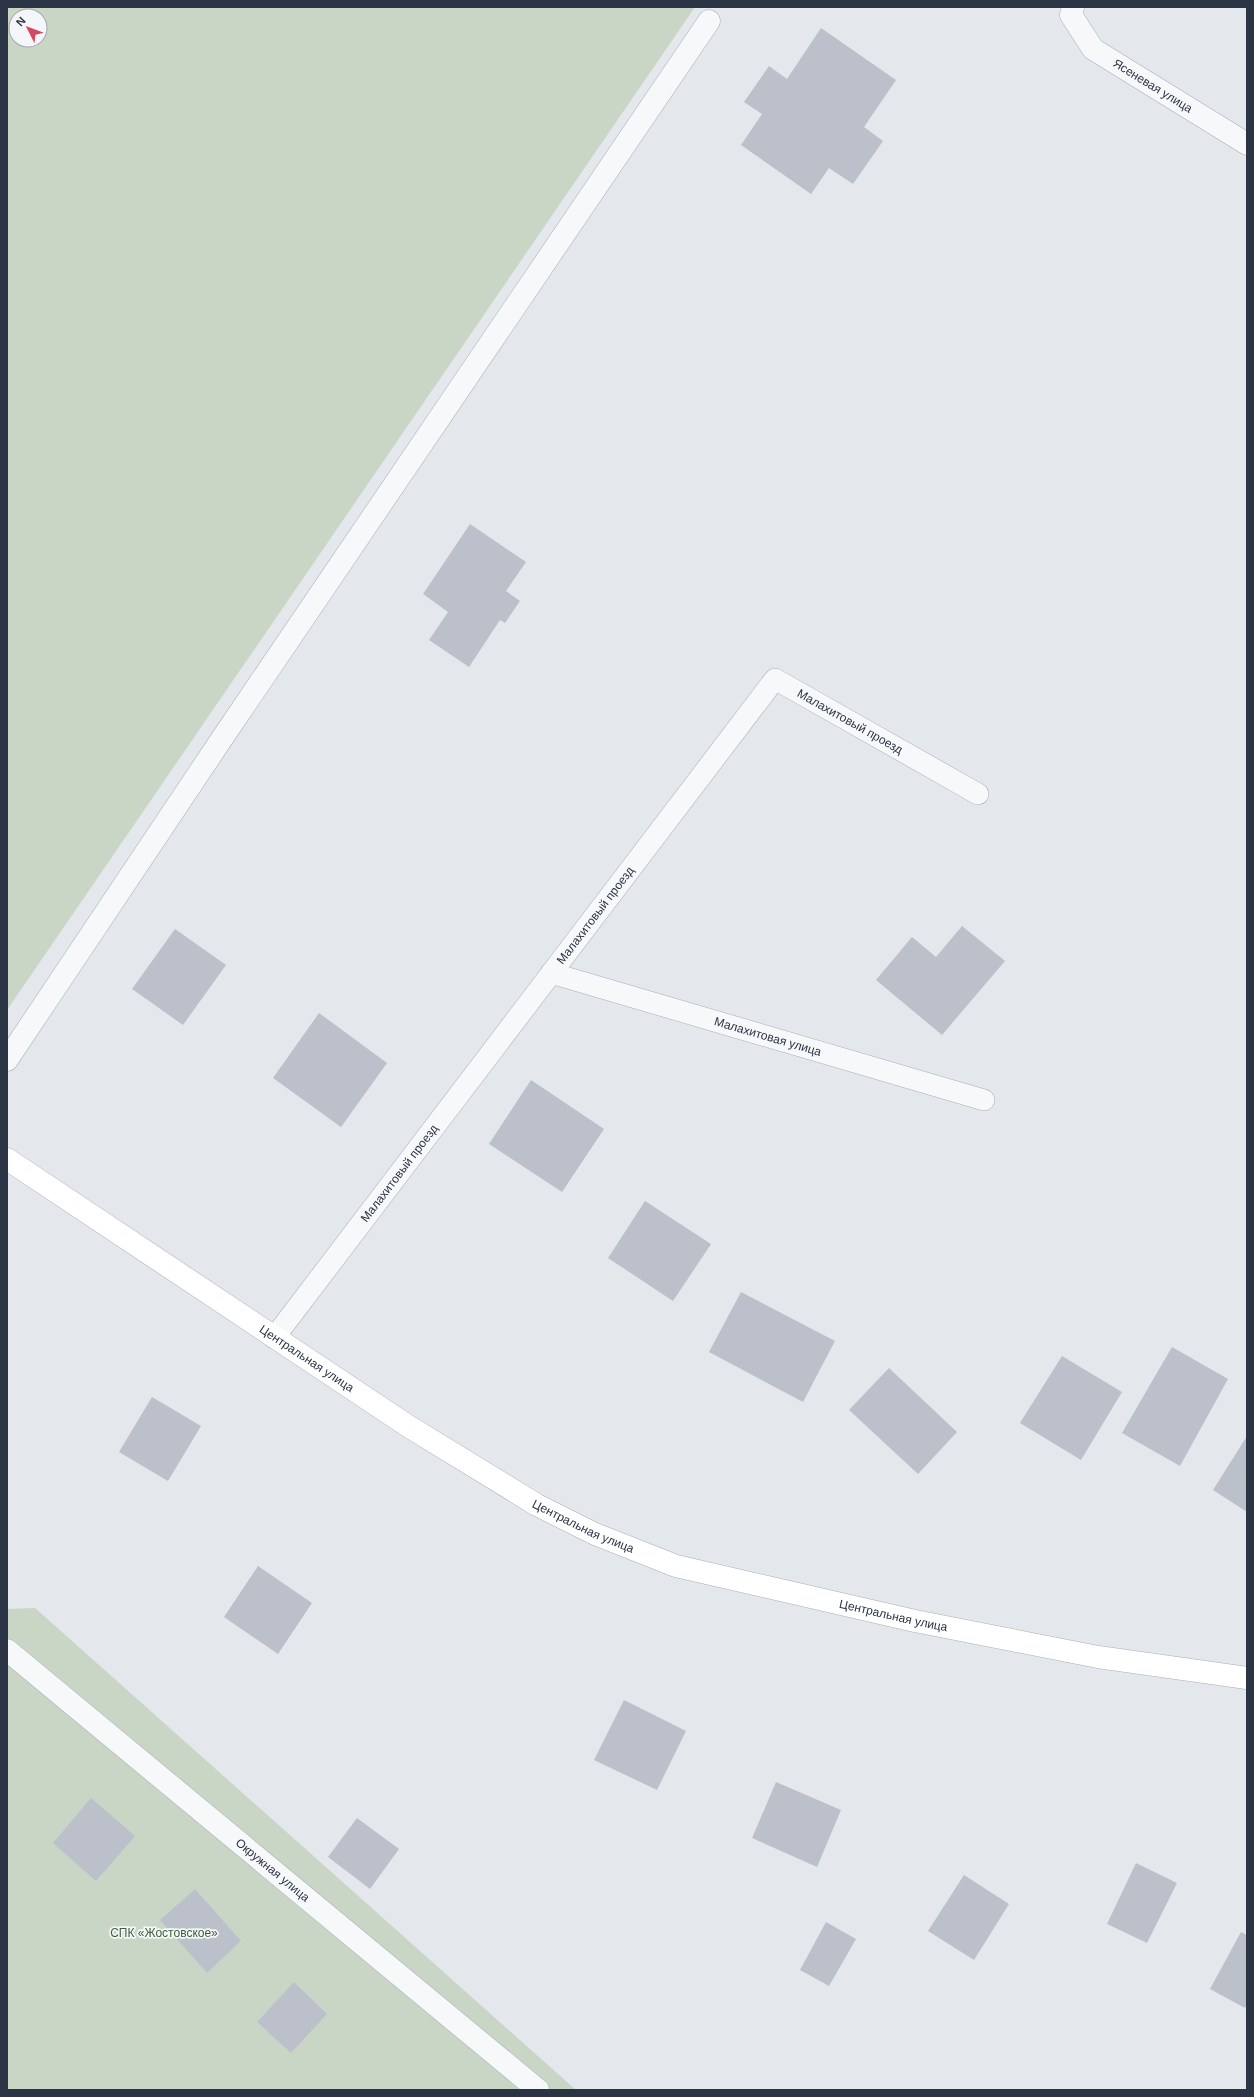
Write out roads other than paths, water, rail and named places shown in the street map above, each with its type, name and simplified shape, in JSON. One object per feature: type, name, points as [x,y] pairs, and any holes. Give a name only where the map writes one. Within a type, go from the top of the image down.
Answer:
[{"type":"street","name":"Ясеневая улица","points":[[1072,11],[1093,49],[1247,144]]},
{"type":"street","points":[[7,1060],[227,730],[709,21]]},
{"type":"street","name":"Центральная улица","points":[[7,1160],[408,1426],[537,1505],[595,1534],[676,1566],[915,1621],[1098,1657],[1247,1678]]},
{"type":"street","name":"Окружная улица","points":[[7,1650],[538,2090]]},
{"type":"lane","name":"Малахитовый проезд","points":[[274,1338],[775,679],[978,794]]},
{"type":"lane","name":"Малахитовая улица","points":[[551,973],[984,1100]]},
{"type":"park label","name":"СПК «Жостовское»","points":[[164,1933]]}]
